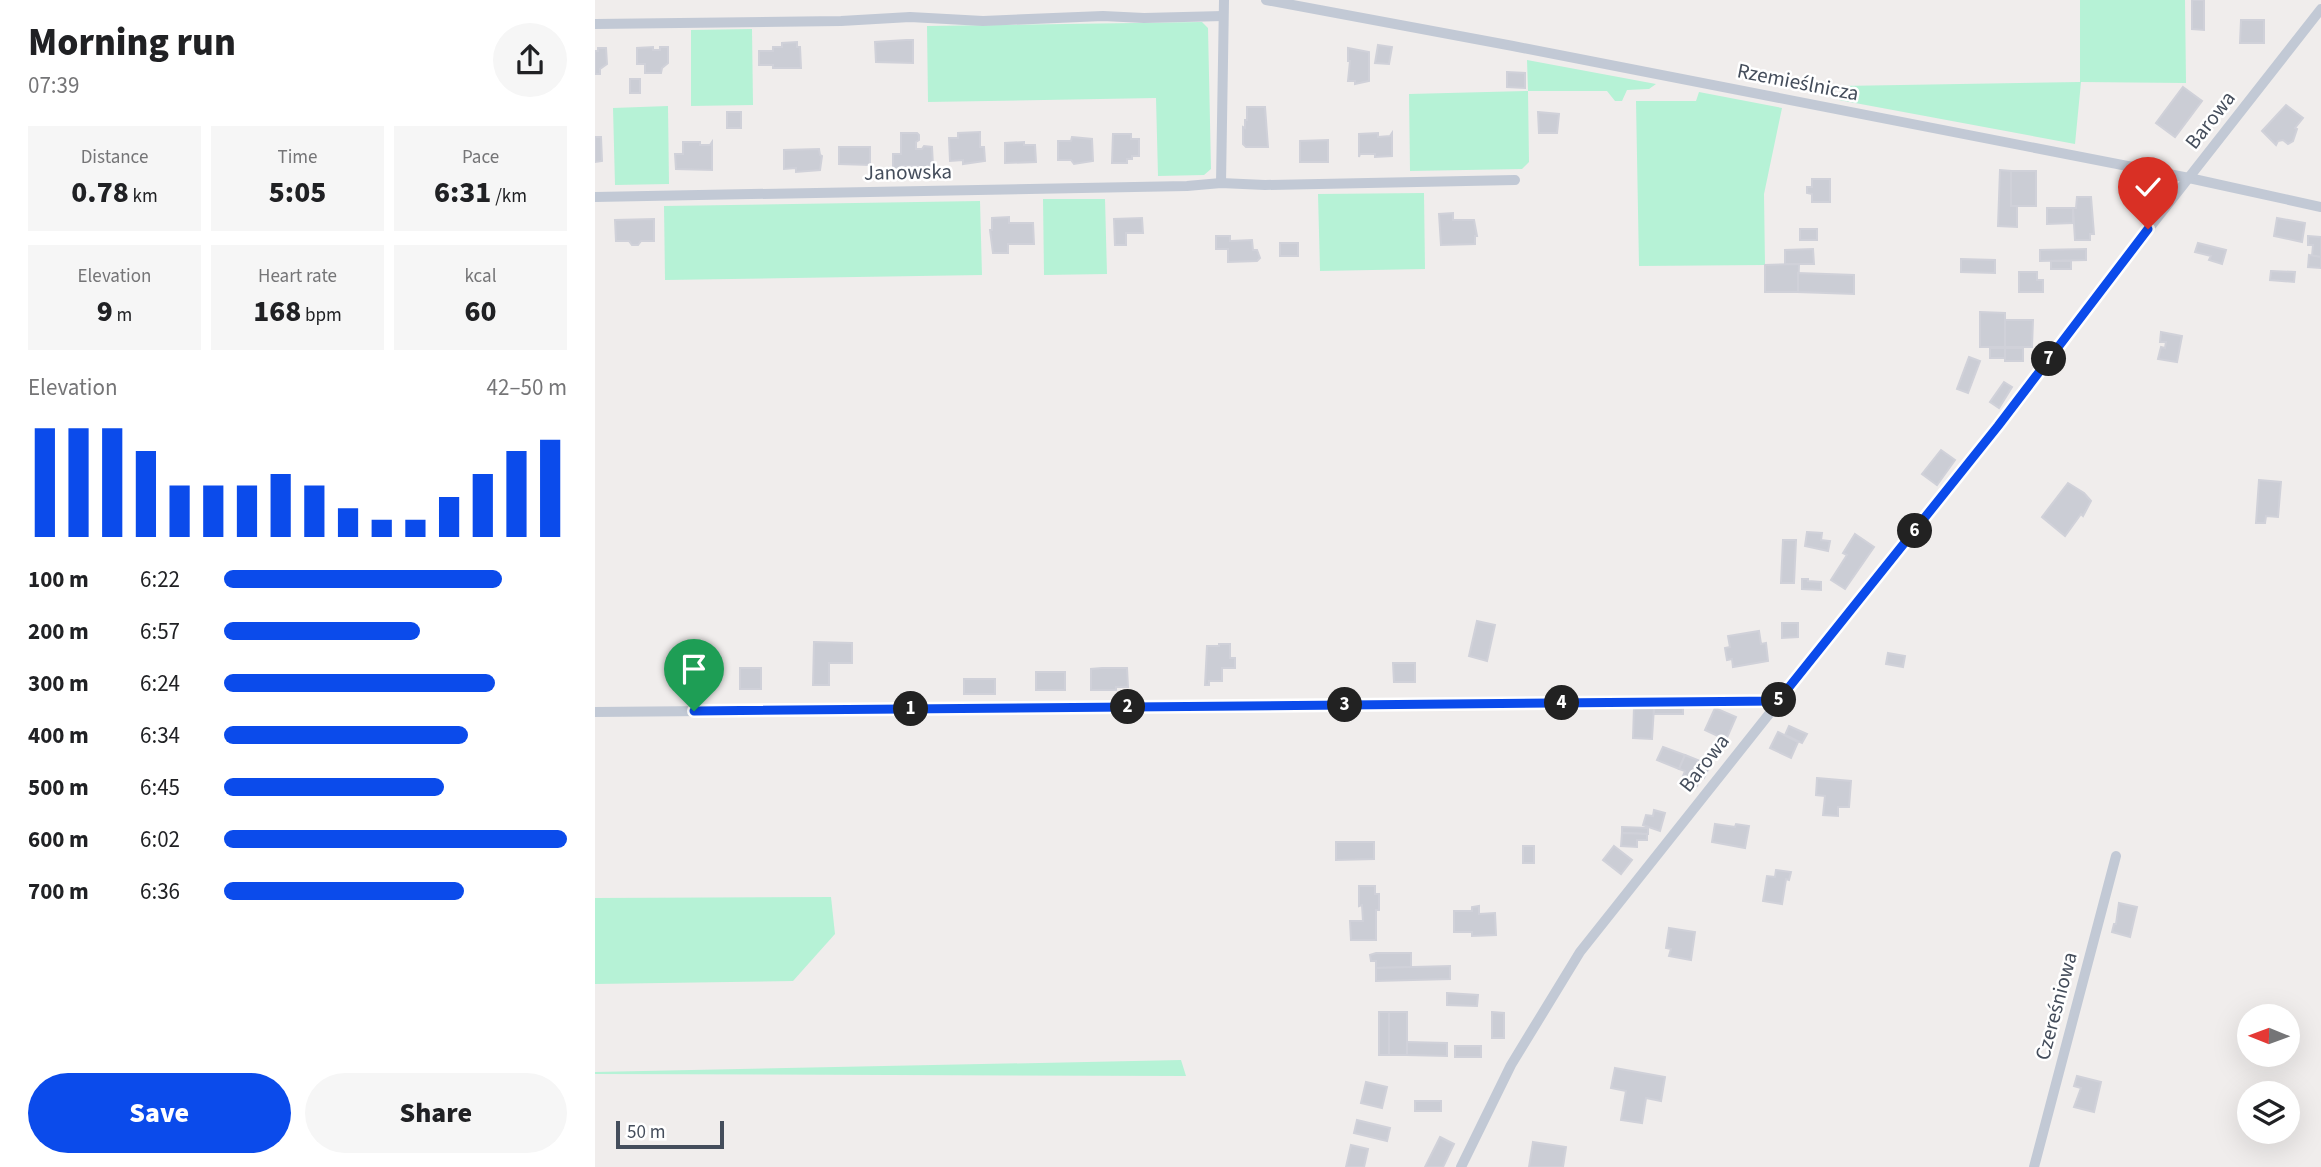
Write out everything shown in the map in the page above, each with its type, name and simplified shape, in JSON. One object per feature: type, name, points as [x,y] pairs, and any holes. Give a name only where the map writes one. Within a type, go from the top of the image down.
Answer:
[{"type":"street","points":[[1221,183],[1224,0]]},
{"type":"street","name":"Rzemieślnicza","points":[[1266,0],[2189,178],[2321,207]]},
{"type":"street","name":"Barowa","points":[[1461,1167],[1511,1065],[1580,952],[1981,447],[2321,9]]},
{"type":"street","points":[[595,24],[841,21],[910,17],[983,21],[1062,17],[1223,16]]},
{"type":"street","name":"Janowska","points":[[595,197],[1187,186],[1221,183],[1265,185],[1515,180]]},
{"type":"street","points":[[595,712],[1778,701]]},
{"type":"street","name":"Czereśniowa","points":[[2034,1167],[2116,856]]},
{"type":"green space","points":[[2080,0],[2185,0],[2186,83],[2081,82],[2075,144],[1839,100],[1841,86],[2080,82]]},
{"type":"green space","points":[[1202,22],[1208,28],[1211,169],[1204,175],[1158,176],[1156,98],[928,102],[927,26]]},
{"type":"green space","points":[[752,29],[753,105],[691,106],[691,30]]},
{"type":"green space","points":[[1527,60],[1656,84],[1649,89],[1627,90],[1622,101],[1615,101],[1607,91],[1528,91]]},
{"type":"green space","points":[[1528,91],[1529,162],[1522,169],[1410,171],[1409,94]]},
{"type":"green space","points":[[1699,92],[1782,108],[1764,194],[1765,265],[1639,266],[1636,101],[1696,101]]},
{"type":"green space","points":[[668,106],[669,184],[615,185],[613,108]]},
{"type":"green space","points":[[1424,193],[1425,269],[1320,271],[1318,194]]},
{"type":"green space","points":[[1043,199],[1105,199],[1107,274],[1044,275]]},
{"type":"green space","points":[[980,201],[982,275],[665,280],[664,206]]},
{"type":"green space","points":[[831,897],[835,934],[793,981],[595,984],[595,898]]},
{"type":"green space","points":[[1181,1060],[1186,1076],[595,1074],[595,1072]]},
{"type":"building","points":[[2192,0],[2204,0],[2204,30],[2192,29]]},
{"type":"building","points":[[2241,20],[2264,20],[2264,43],[2240,43]]},
{"type":"building","points":[[913,40],[913,63],[876,62],[875,42]]},
{"type":"building","points":[[797,42],[797,47],[800,47],[801,68],[759,65],[759,51],[773,51],[773,47],[782,47],[782,43]]},
{"type":"building","points":[[1378,45],[1392,47],[1389,64],[1375,63]]},
{"type":"building","points":[[653,47],[653,50],[660,50],[660,47],[668,47],[668,63],[661,73],[645,73],[645,64],[637,64],[637,48]]},
{"type":"building","points":[[598,48],[606,48],[607,64],[600,69],[600,74],[595,74],[595,51],[598,51]]},
{"type":"building","points":[[1348,48],[1369,52],[1369,81],[1355,84],[1355,81],[1348,81]]},
{"type":"building","points":[[1507,72],[1525,73],[1525,88],[1507,87]]},
{"type":"building","points":[[630,79],[640,79],[640,93],[630,93]]},
{"type":"building","points":[[2183,87],[2202,101],[2175,137],[2156,123]]},
{"type":"building","points":[[2286,105],[2303,118],[2295,128],[2297,129],[2293,141],[2288,144],[2283,140],[2278,141],[2276,145],[2262,131]]},
{"type":"building","points":[[1247,107],[1265,107],[1268,147],[1246,147],[1243,144]]},
{"type":"building","points":[[727,112],[741,112],[741,128],[727,128]]},
{"type":"building","points":[[1538,112],[1559,114],[1557,133],[1539,133]]},
{"type":"building","points":[[980,132],[980,147],[984,147],[985,161],[963,164],[963,160],[950,161],[949,138],[958,138],[958,133]]},
{"type":"building","points":[[901,133],[919,135],[916,149],[932,147],[933,166],[926,169],[902,166],[902,169],[893,169],[893,154],[901,154]]},
{"type":"building","points":[[1378,133],[1378,137],[1390,136],[1392,133],[1392,156],[1360,154],[1359,157],[1359,134]]},
{"type":"building","points":[[1113,134],[1131,134],[1131,139],[1139,139],[1139,156],[1132,156],[1132,159],[1127,159],[1127,163],[1112,163]]},
{"type":"building","points":[[595,137],[601,137],[602,161],[595,162]]},
{"type":"building","points":[[1072,137],[1092,139],[1093,161],[1074,164],[1071,160],[1058,160],[1058,141],[1071,141]]},
{"type":"building","points":[[1328,140],[1328,162],[1300,162],[1300,141]]},
{"type":"building","points":[[683,142],[710,145],[712,142],[712,170],[676,169],[675,154],[683,154]]},
{"type":"building","points":[[1024,142],[1024,145],[1035,145],[1036,162],[1005,163],[1005,143]]},
{"type":"building","points":[[839,147],[870,147],[870,165],[839,164]]},
{"type":"building","points":[[819,149],[822,156],[820,170],[796,172],[796,168],[784,169],[784,150]]},
{"type":"building","points":[[2000,170],[2011,171],[2011,206],[2017,206],[2017,227],[1998,226]]},
{"type":"building","points":[[2011,171],[2036,171],[2036,206],[2011,206]]},
{"type":"building","points":[[1812,179],[1830,179],[1830,202],[1812,202],[1812,194],[1807,193],[1807,187],[1812,187]]},
{"type":"building","points":[[2077,197],[2091,197],[2094,234],[2090,234],[2090,240],[2075,240],[2073,208],[2076,208]]},
{"type":"building","points":[[2047,208],[2073,208],[2073,223],[2047,224]]},
{"type":"building","points":[[1453,213],[1453,220],[1474,220],[1477,236],[1475,244],[1441,245],[1439,214]]},
{"type":"building","points":[[1009,217],[1009,223],[1033,223],[1034,244],[1008,244],[1008,253],[993,253],[990,230],[992,218]]},
{"type":"building","points":[[1142,218],[1143,233],[1126,233],[1126,245],[1115,245],[1114,219]]},
{"type":"building","points":[[2277,218],[2305,223],[2302,242],[2274,236]]},
{"type":"building","points":[[654,219],[654,241],[641,241],[638,245],[632,245],[629,241],[616,241],[615,220]]},
{"type":"building","points":[[1800,229],[1817,229],[1817,240],[1800,240]]},
{"type":"building","points":[[1216,236],[1230,236],[1230,241],[1252,240],[1253,250],[1257,250],[1260,258],[1257,261],[1228,262],[1228,249],[1216,249]]},
{"type":"building","points":[[2308,236],[2321,237],[2321,257],[2312,256],[2313,245],[2308,245]]},
{"type":"building","points":[[1280,243],[1298,243],[1298,256],[1280,256]]},
{"type":"building","points":[[2198,243],[2226,250],[2222,264],[2209,260],[2211,256],[2195,252]]},
{"type":"building","points":[[1813,249],[1814,264],[1785,264],[1785,250]]},
{"type":"building","points":[[2086,249],[2086,260],[2040,261],[2040,250]]},
{"type":"building","points":[[2309,255],[2321,257],[2321,268],[2308,267]]},
{"type":"building","points":[[1961,259],[1995,260],[1995,273],[1961,272]]},
{"type":"building","points":[[2051,261],[2071,261],[2071,269],[2051,269]]},
{"type":"building","points":[[1799,264],[1798,292],[1765,292],[1765,265]]},
{"type":"building","points":[[2271,271],[2295,272],[2294,282],[2270,280]]},
{"type":"building","points":[[2019,272],[2037,272],[2037,280],[2043,280],[2043,292],[2019,292]]},
{"type":"building","points":[[1798,273],[1854,275],[1854,294],[1798,292]]},
{"type":"building","points":[[1980,312],[2005,313],[2005,347],[1980,347]]},
{"type":"building","points":[[2005,320],[2033,320],[2032,347],[2005,347]]},
{"type":"building","points":[[2161,332],[2182,336],[2177,362],[2158,359],[2161,347],[2165,348],[2166,342],[2160,342]]},
{"type":"building","points":[[1990,348],[2005,348],[2005,358],[1990,358]]},
{"type":"building","points":[[2005,348],[2023,348],[2023,361],[2005,361]]},
{"type":"building","points":[[1969,357],[1980,361],[1968,393],[1957,389]]},
{"type":"building","points":[[2004,382],[2012,387],[1999,408],[1990,402]]},
{"type":"building","points":[[1941,450],[1955,460],[1937,485],[1922,474]]},
{"type":"building","points":[[2259,480],[2281,482],[2278,517],[2266,516],[2265,523],[2256,523]]},
{"type":"building","points":[[2068,483],[2091,501],[2083,516],[2081,514],[2065,536],[2042,517]]},
{"type":"building","points":[[1807,532],[1822,533],[1821,540],[1830,541],[1828,551],[1805,546]]},
{"type":"building","points":[[1855,534],[1874,547],[1845,589],[1831,580],[1847,555],[1843,553]]},
{"type":"building","points":[[1783,540],[1796,540],[1794,583],[1781,583]]},
{"type":"building","points":[[1802,579],[1821,582],[1821,590],[1802,589]]},
{"type":"building","points":[[1477,621],[1495,625],[1487,661],[1469,656]]},
{"type":"building","points":[[1782,623],[1798,623],[1798,637],[1782,638]]},
{"type":"building","points":[[1759,631],[1761,644],[1766,643],[1768,661],[1733,667],[1732,659],[1727,660],[1725,648],[1730,647],[1728,636]]},
{"type":"building","points":[[814,642],[852,643],[852,663],[829,663],[829,685],[813,685]]},
{"type":"building","points":[[1230,644],[1230,658],[1235,658],[1235,668],[1222,668],[1222,681],[1209,681],[1209,685],[1205,685],[1207,646]]},
{"type":"building","points":[[1888,653],[1905,656],[1903,667],[1886,664]]},
{"type":"building","points":[[1393,663],[1415,663],[1415,682],[1394,682]]},
{"type":"building","points":[[740,668],[761,668],[761,689],[740,689]]},
{"type":"building","points":[[1127,668],[1128,687],[1091,690],[1091,669]]},
{"type":"building","points":[[1036,672],[1065,672],[1065,690],[1036,690]]},
{"type":"building","points":[[964,679],[995,679],[995,694],[964,694]]},
{"type":"building","points":[[1634,707],[1654,707],[1652,739],[1633,738]]},
{"type":"building","points":[[1654,707],[1683,707],[1683,714],[1654,714]]},
{"type":"building","points":[[1715,708],[1736,717],[1726,740],[1705,730]]},
{"type":"building","points":[[1789,726],[1807,734],[1802,743],[1785,735]]},
{"type":"building","points":[[1778,732],[1798,742],[1791,758],[1770,748]]},
{"type":"building","points":[[1663,747],[1685,755],[1679,769],[1657,760]]},
{"type":"building","points":[[1685,755],[1710,765],[1697,786],[1686,782],[1687,778],[1683,776],[1685,771],[1679,769]]},
{"type":"building","points":[[1817,778],[1851,781],[1849,807],[1838,807],[1838,816],[1823,815],[1825,796],[1816,795]]},
{"type":"building","points":[[1654,810],[1665,813],[1660,831],[1643,825],[1646,815],[1653,816]]},
{"type":"building","points":[[1715,824],[1749,826],[1745,848],[1712,842]]},
{"type":"building","points":[[1622,827],[1648,828],[1648,834],[1622,833]]},
{"type":"building","points":[[1622,833],[1647,834],[1647,840],[1637,840],[1637,847],[1621,846]]},
{"type":"building","points":[[1336,842],[1374,842],[1374,859],[1336,860]]},
{"type":"building","points":[[1523,846],[1534,846],[1534,863],[1523,863]]},
{"type":"building","points":[[1614,846],[1632,860],[1621,874],[1603,860]]},
{"type":"building","points":[[1776,870],[1791,872],[1789,880],[1786,879],[1782,904],[1763,901],[1767,876],[1775,877]]},
{"type":"building","points":[[1359,886],[1375,886],[1375,894],[1379,894],[1376,940],[1351,940],[1350,921],[1363,921],[1362,905],[1359,906]]},
{"type":"building","points":[[2119,903],[2137,907],[2130,937],[2112,932]]},
{"type":"building","points":[[1479,906],[1479,914],[1495,913],[1496,935],[1472,936],[1472,932],[1454,932],[1454,911],[1472,911],[1472,907]]},
{"type":"building","points":[[1669,928],[1695,932],[1691,960],[1669,956],[1671,949],[1666,948]]},
{"type":"building","points":[[1411,953],[1411,967],[1376,968],[1376,961],[1371,961],[1370,955]]},
{"type":"building","points":[[1450,966],[1450,979],[1376,981],[1376,968]]},
{"type":"building","points":[[1447,993],[1478,995],[1477,1006],[1447,1005]]},
{"type":"building","points":[[1379,1012],[1389,1012],[1389,1055],[1379,1055]]},
{"type":"building","points":[[1389,1012],[1407,1012],[1407,1055],[1389,1055]]},
{"type":"building","points":[[1492,1012],[1504,1013],[1504,1038],[1492,1038]]},
{"type":"building","points":[[1407,1042],[1447,1043],[1447,1056],[1407,1055]]},
{"type":"building","points":[[1455,1046],[1481,1046],[1481,1057],[1455,1057]]},
{"type":"building","points":[[1615,1068],[1665,1077],[1661,1101],[1646,1098],[1642,1123],[1621,1120],[1626,1091],[1611,1088]]},
{"type":"building","points":[[2077,1076],[2101,1082],[2094,1112],[2074,1107],[2081,1088],[2074,1086]]},
{"type":"building","points":[[1366,1082],[1387,1087],[1382,1108],[1361,1103]]},
{"type":"building","points":[[1415,1101],[1441,1101],[1441,1111],[1415,1111]]},
{"type":"building","points":[[1357,1120],[1390,1128],[1387,1141],[1354,1133]]},
{"type":"building","points":[[1440,1137],[1454,1144],[1443,1167],[1425,1167]]},
{"type":"building","points":[[1533,1142],[1566,1147],[1563,1167],[1529,1167]]},
{"type":"building","points":[[1351,1145],[1368,1149],[1364,1167],[1346,1167]]},
{"type":"route","points":[[694,711],[1778,701],[1879,578],[2148,229]]}]
